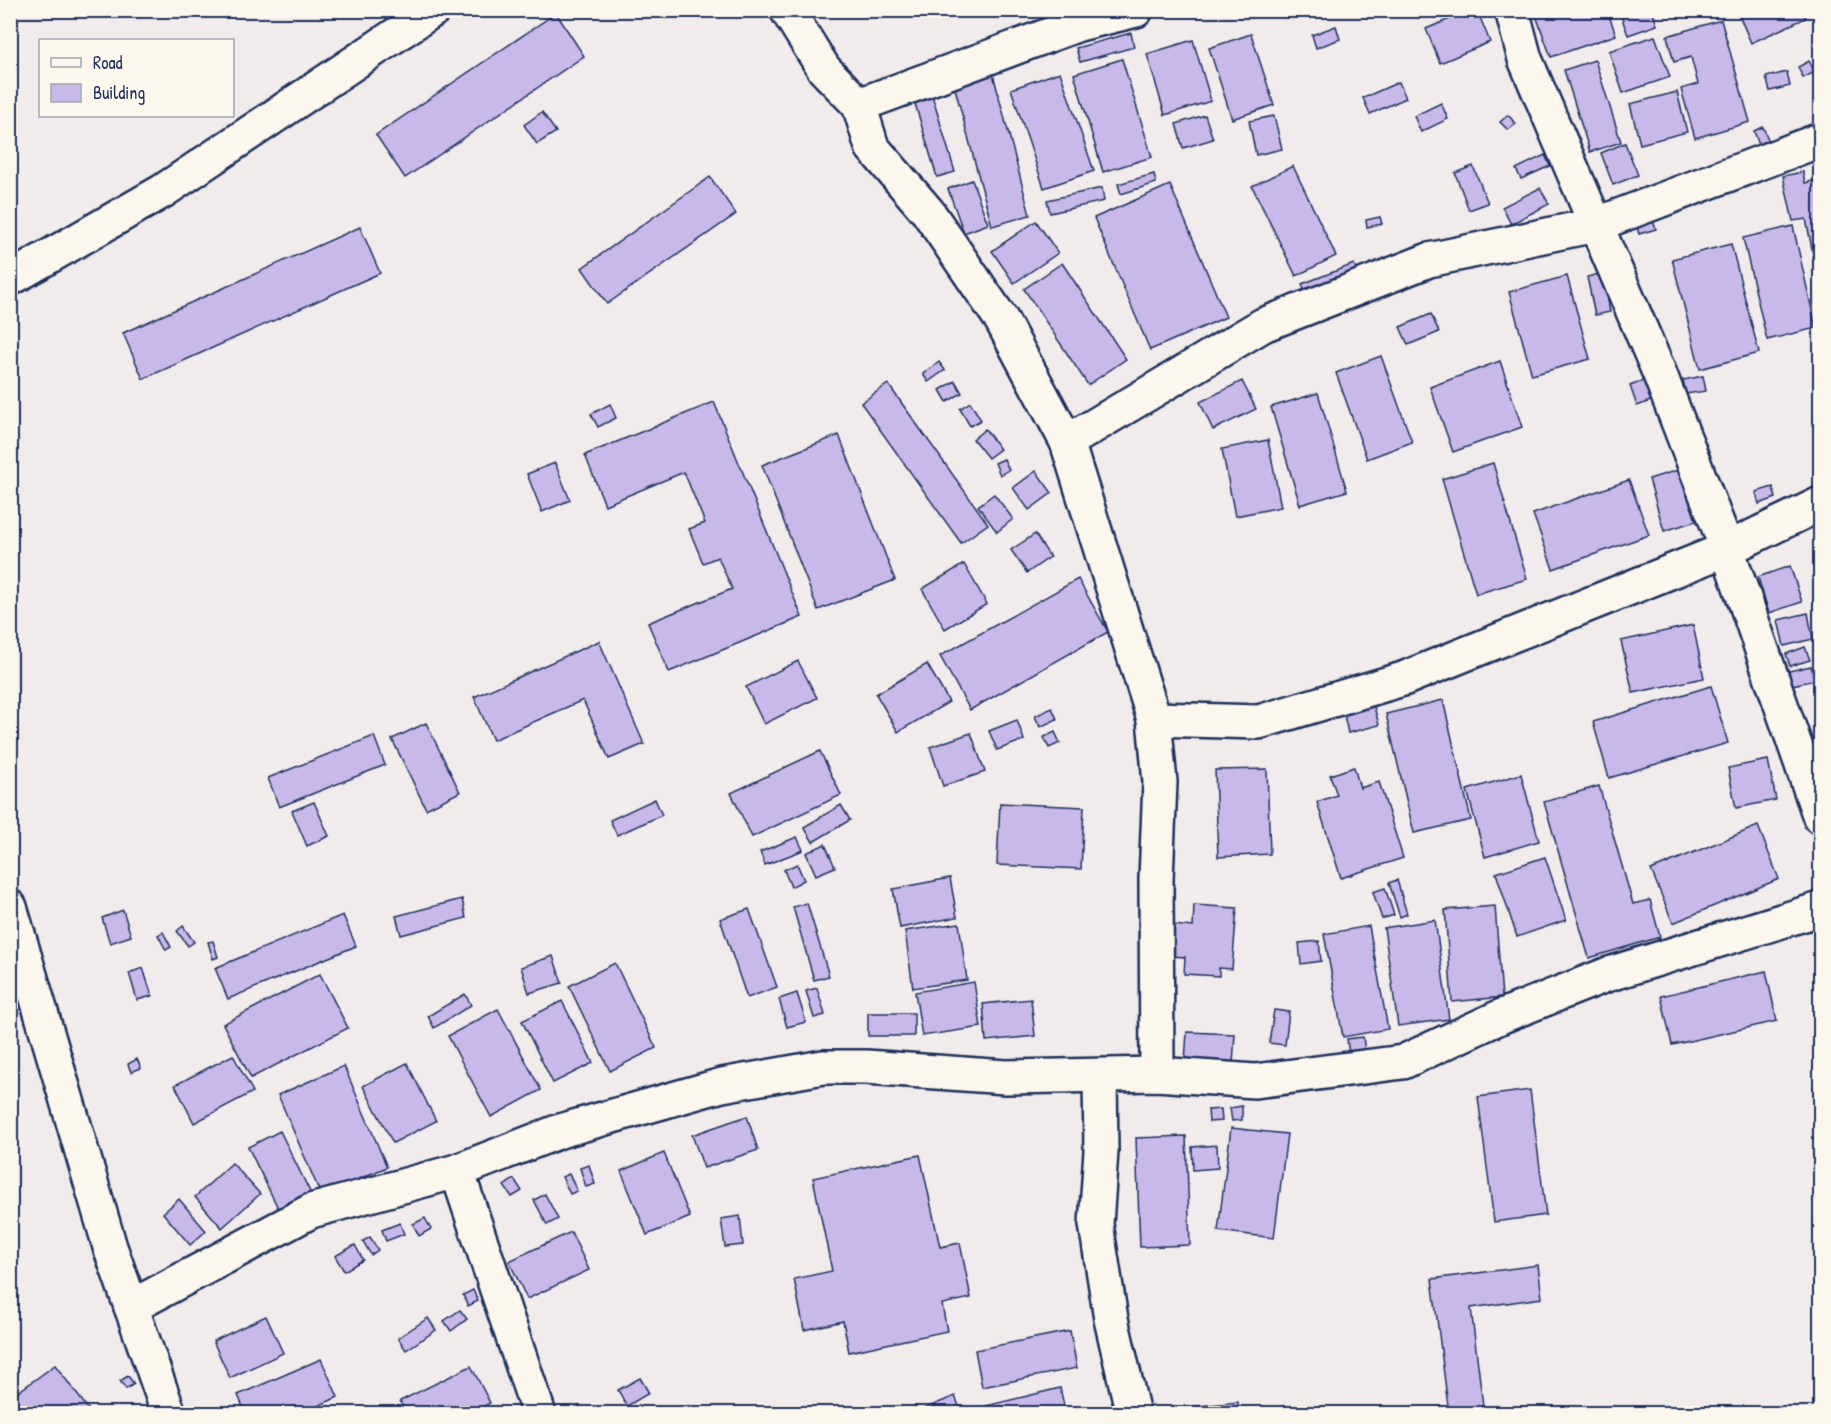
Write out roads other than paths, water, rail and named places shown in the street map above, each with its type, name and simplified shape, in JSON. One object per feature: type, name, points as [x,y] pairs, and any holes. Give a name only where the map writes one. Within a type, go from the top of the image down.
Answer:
[{"type":"street","points":[[10,279],[163,191],[434,10]]},
{"type":"street","points":[[787,10],[824,69],[858,105],[872,147],[928,212],[1001,319],[1067,442],[1154,719],[1160,782],[1156,879],[1157,1074]]},
{"type":"street","points":[[858,105],[1079,24],[1136,10]]},
{"type":"street","points":[[1512,10],[1525,59],[1659,372],[1727,549],[1821,817]]},
{"type":"street","points":[[1067,442],[1263,325],[1429,260],[1595,225],[1821,140]]},
{"type":"street","points":[[1154,719],[1259,722],[1403,679],[1727,549],[1821,504]]},
{"type":"street","points":[[10,907],[69,1112],[131,1307],[169,1413]]},
{"type":"street","points":[[131,1307],[311,1211],[457,1172],[560,1131],[711,1088],[823,1067],[866,1067],[1006,1077],[1157,1074],[1255,1081],[1403,1062],[1502,1016],[1606,975],[1821,909]]},
{"type":"street","points":[[1100,1076],[1101,1151],[1096,1224],[1111,1320],[1133,1413]]},
{"type":"street","points":[[457,1172],[539,1413]]}]
